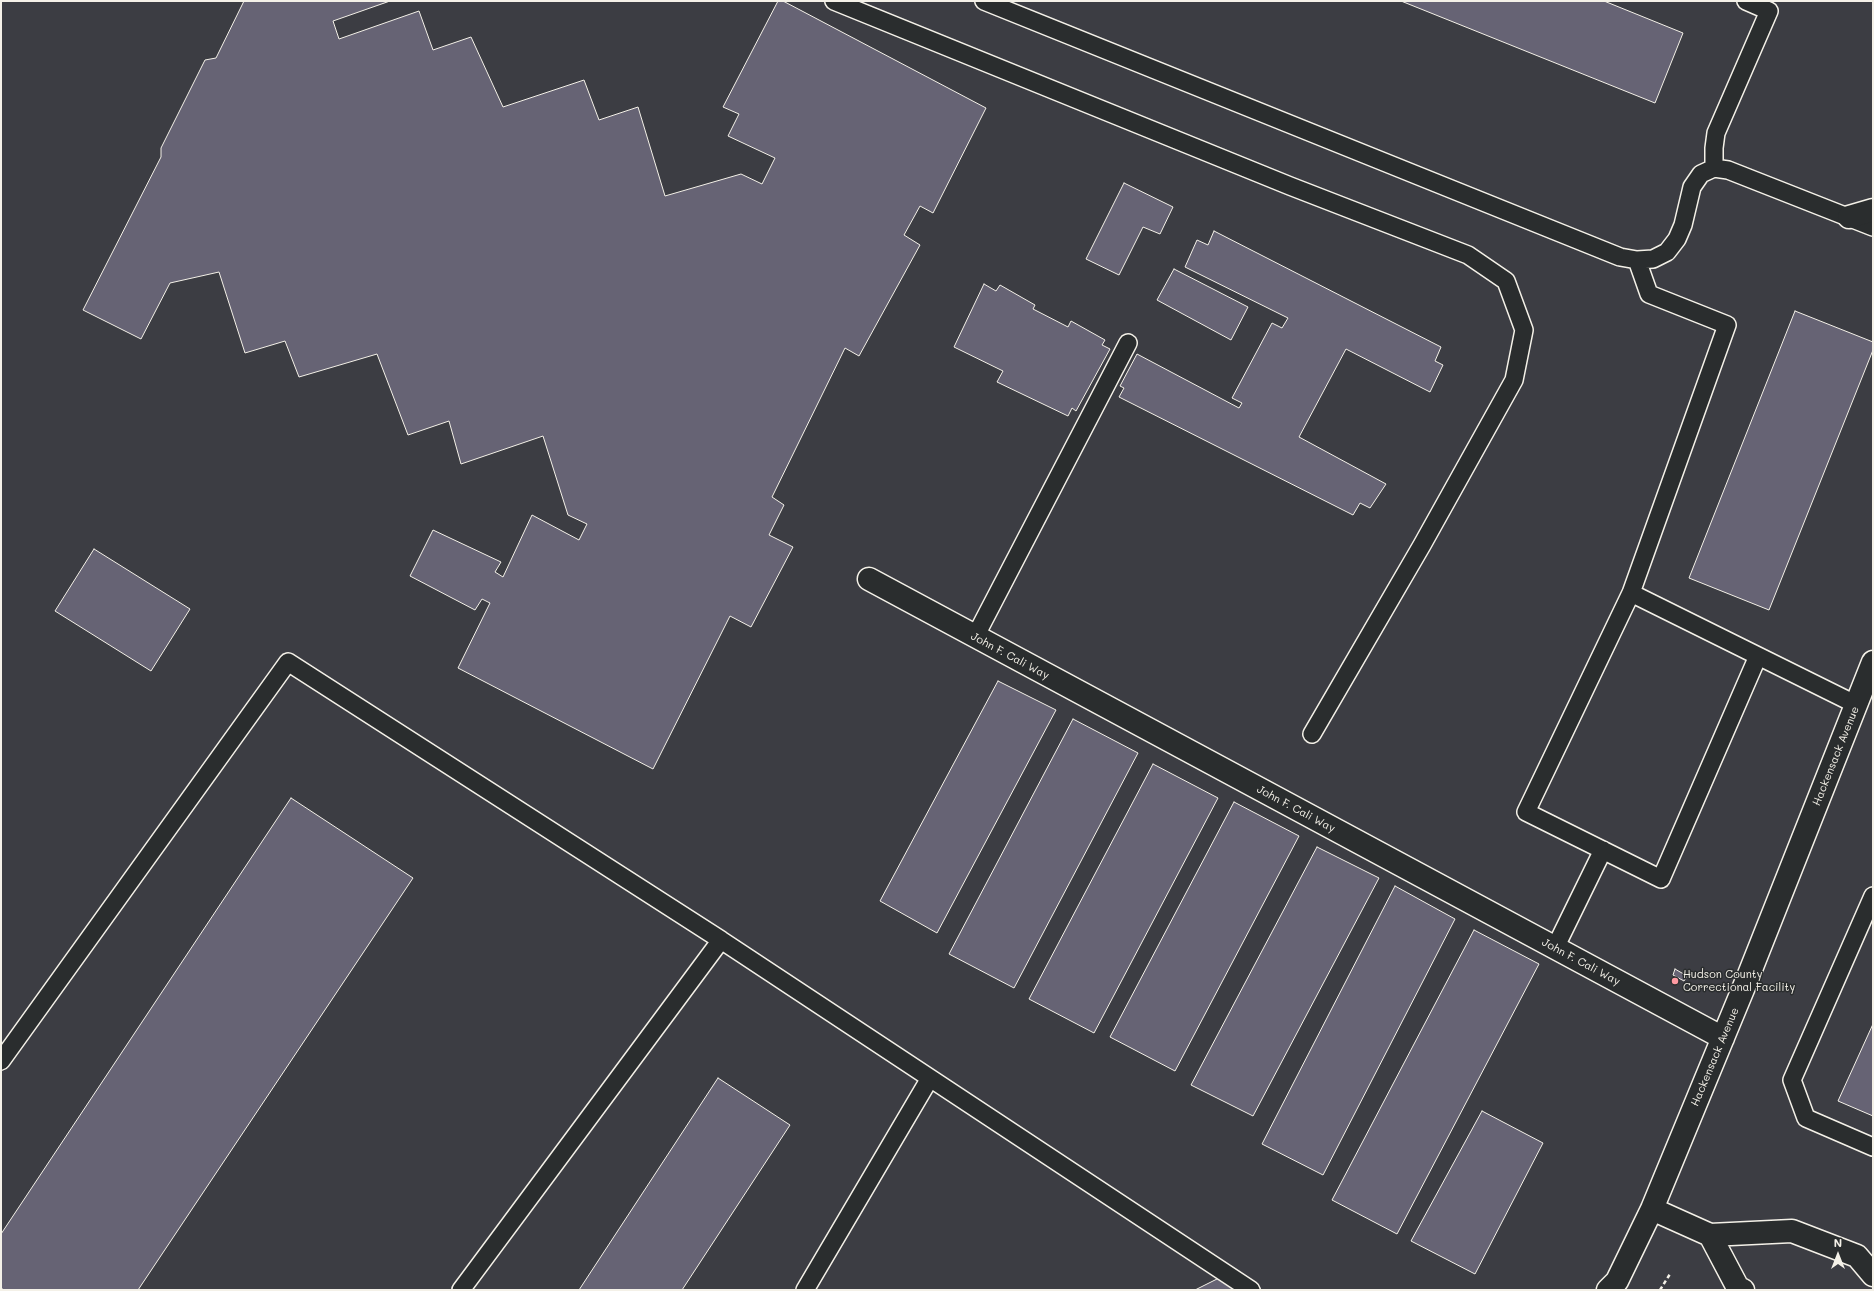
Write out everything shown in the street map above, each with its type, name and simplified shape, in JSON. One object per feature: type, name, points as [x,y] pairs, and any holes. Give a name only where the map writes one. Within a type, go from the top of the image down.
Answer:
[{"type":"main road","points":[[1849,217],[1873,210]]},
{"type":"main road","name":"John F. Cali Way","points":[[868,579],[1723,1038]]},
{"type":"main road","name":"Hackensack Avenue","points":[[1608,1290],[1617,1281],[1652,1209],[1723,1038],[1873,662]]},
{"type":"main road","points":[[1652,1209],[1710,1235],[1792,1231],[1857,1256],[1873,1275]]},
{"type":"main road","points":[[1710,1235],[1738,1288],[1743,1290]]},
{"type":"lane","points":[[834,1],[1283,183],[1468,255],[1506,281],[1524,330],[1514,380],[1422,545],[1312,734]]},
{"type":"lane","points":[[984,1],[1620,257],[1638,260],[1653,259],[1667,252],[1677,239],[1683,225],[1692,188],[1701,174],[1714,168],[1728,170],[1873,227]]},
{"type":"lane","points":[[1714,168],[1716,133],[1769,11],[1746,1]]},
{"type":"lane","points":[[1638,260],[1649,294],[1727,325],[1631,593],[1526,812],[1661,879],[1758,656]]},
{"type":"lane","points":[[975,637],[1128,343]]},
{"type":"lane","points":[[1631,593],[1857,705]]},
{"type":"lane","points":[[1,1061],[288,662],[721,940],[1251,1290]]},
{"type":"lane","points":[[1555,948],[1603,850]]},
{"type":"lane","points":[[1873,896],[1792,1080],[1806,1118],[1873,1147]]},
{"type":"lane","points":[[461,1290],[721,940]]},
{"type":"lane","points":[[805,1290],[930,1078]]},
{"type":"path","points":[[1660,1290],[1670,1274]]},
{"type":"shaded area","points":[[1,1],[1873,1],[1873,1290],[1,1290]]},
{"type":"building","points":[[244,1],[390,1],[333,21],[339,39],[419,11],[433,50],[471,37],[503,107],[584,80],[599,120],[638,107],[665,196],[741,174],[762,184],[775,158],[728,136],[739,114],[723,107],[778,1],[783,1],[986,108],[933,213],[920,206],[904,235],[920,245],[859,356],[845,348],[772,497],[784,505],[769,535],[793,547],[751,627],[730,616],[653,769],[458,668],[490,603],[482,599],[475,610],[410,576],[433,530],[501,562],[495,572],[503,577],[532,515],[579,540],[587,524],[568,515],[543,436],[461,464],[449,421],[408,435],[377,354],[299,377],[285,341],[245,353],[219,272],[170,283],[141,339],[83,310],[161,157],[161,148],[205,60],[216,58]]},
{"type":"building","points":[[1401,1],[1604,1],[1683,33],[1655,103]]},
{"type":"building","points":[[1124,183],[1173,207],[1160,234],[1143,227],[1119,275],[1086,259]]},
{"type":"building","points":[[1214,231],[1441,347],[1435,361],[1443,365],[1430,392],[1346,349],[1299,437],[1386,484],[1370,508],[1360,503],[1353,515],[1119,397],[1124,388],[1120,386],[1137,354],[1239,408],[1242,403],[1232,398],[1272,323],[1282,328],[1288,318],[1185,267],[1197,240],[1208,245]]},
{"type":"building","points":[[1174,269],[1248,307],[1231,340],[1157,300]]},
{"type":"building","points":[[984,284],[996,291],[1000,285],[1035,305],[1033,309],[1068,327],[1071,321],[1105,340],[1102,345],[1110,349],[1076,411],[1072,408],[1068,416],[997,382],[1003,371],[954,347]]},
{"type":"building","points":[[1795,311],[1873,342],[1873,350],[1769,610],[1689,578]]},
{"type":"building","points":[[94,549],[190,609],[151,671],[55,611]]},
{"type":"building","points":[[998,681],[1056,710],[937,933],[880,901]]},
{"type":"building","points":[[1073,719],[1138,753],[1014,988],[949,954]]},
{"type":"building","points":[[1153,764],[1218,798],[1094,1033],[1029,999]]},
{"type":"building","points":[[291,798],[413,878],[138,1290],[4,1290],[1,1288],[1,1234]]},
{"type":"building","points":[[1234,802],[1299,836],[1175,1071],[1110,1037]]},
{"type":"building","points":[[1317,847],[1379,878],[1253,1116],[1191,1085]]},
{"type":"building","points":[[1395,886],[1455,919],[1323,1175],[1262,1144]]},
{"type":"building","points":[[1474,930],[1539,964],[1397,1234],[1332,1200]]},
{"type":"building","points":[[1675,969],[1687,976],[1684,981],[1673,975]]},
{"type":"building","points":[[1873,1024],[1873,1116],[1838,1101]]},
{"type":"building","points":[[718,1078],[790,1125],[682,1290],[579,1290]]},
{"type":"building","points":[[1482,1111],[1543,1143],[1475,1274],[1411,1241]]},
{"type":"building","points":[[1225,1275],[1234,1290],[1195,1290]]},
{"type":"place","name":"Hudson County Correctional Facility","points":[[1675,981]]}]
